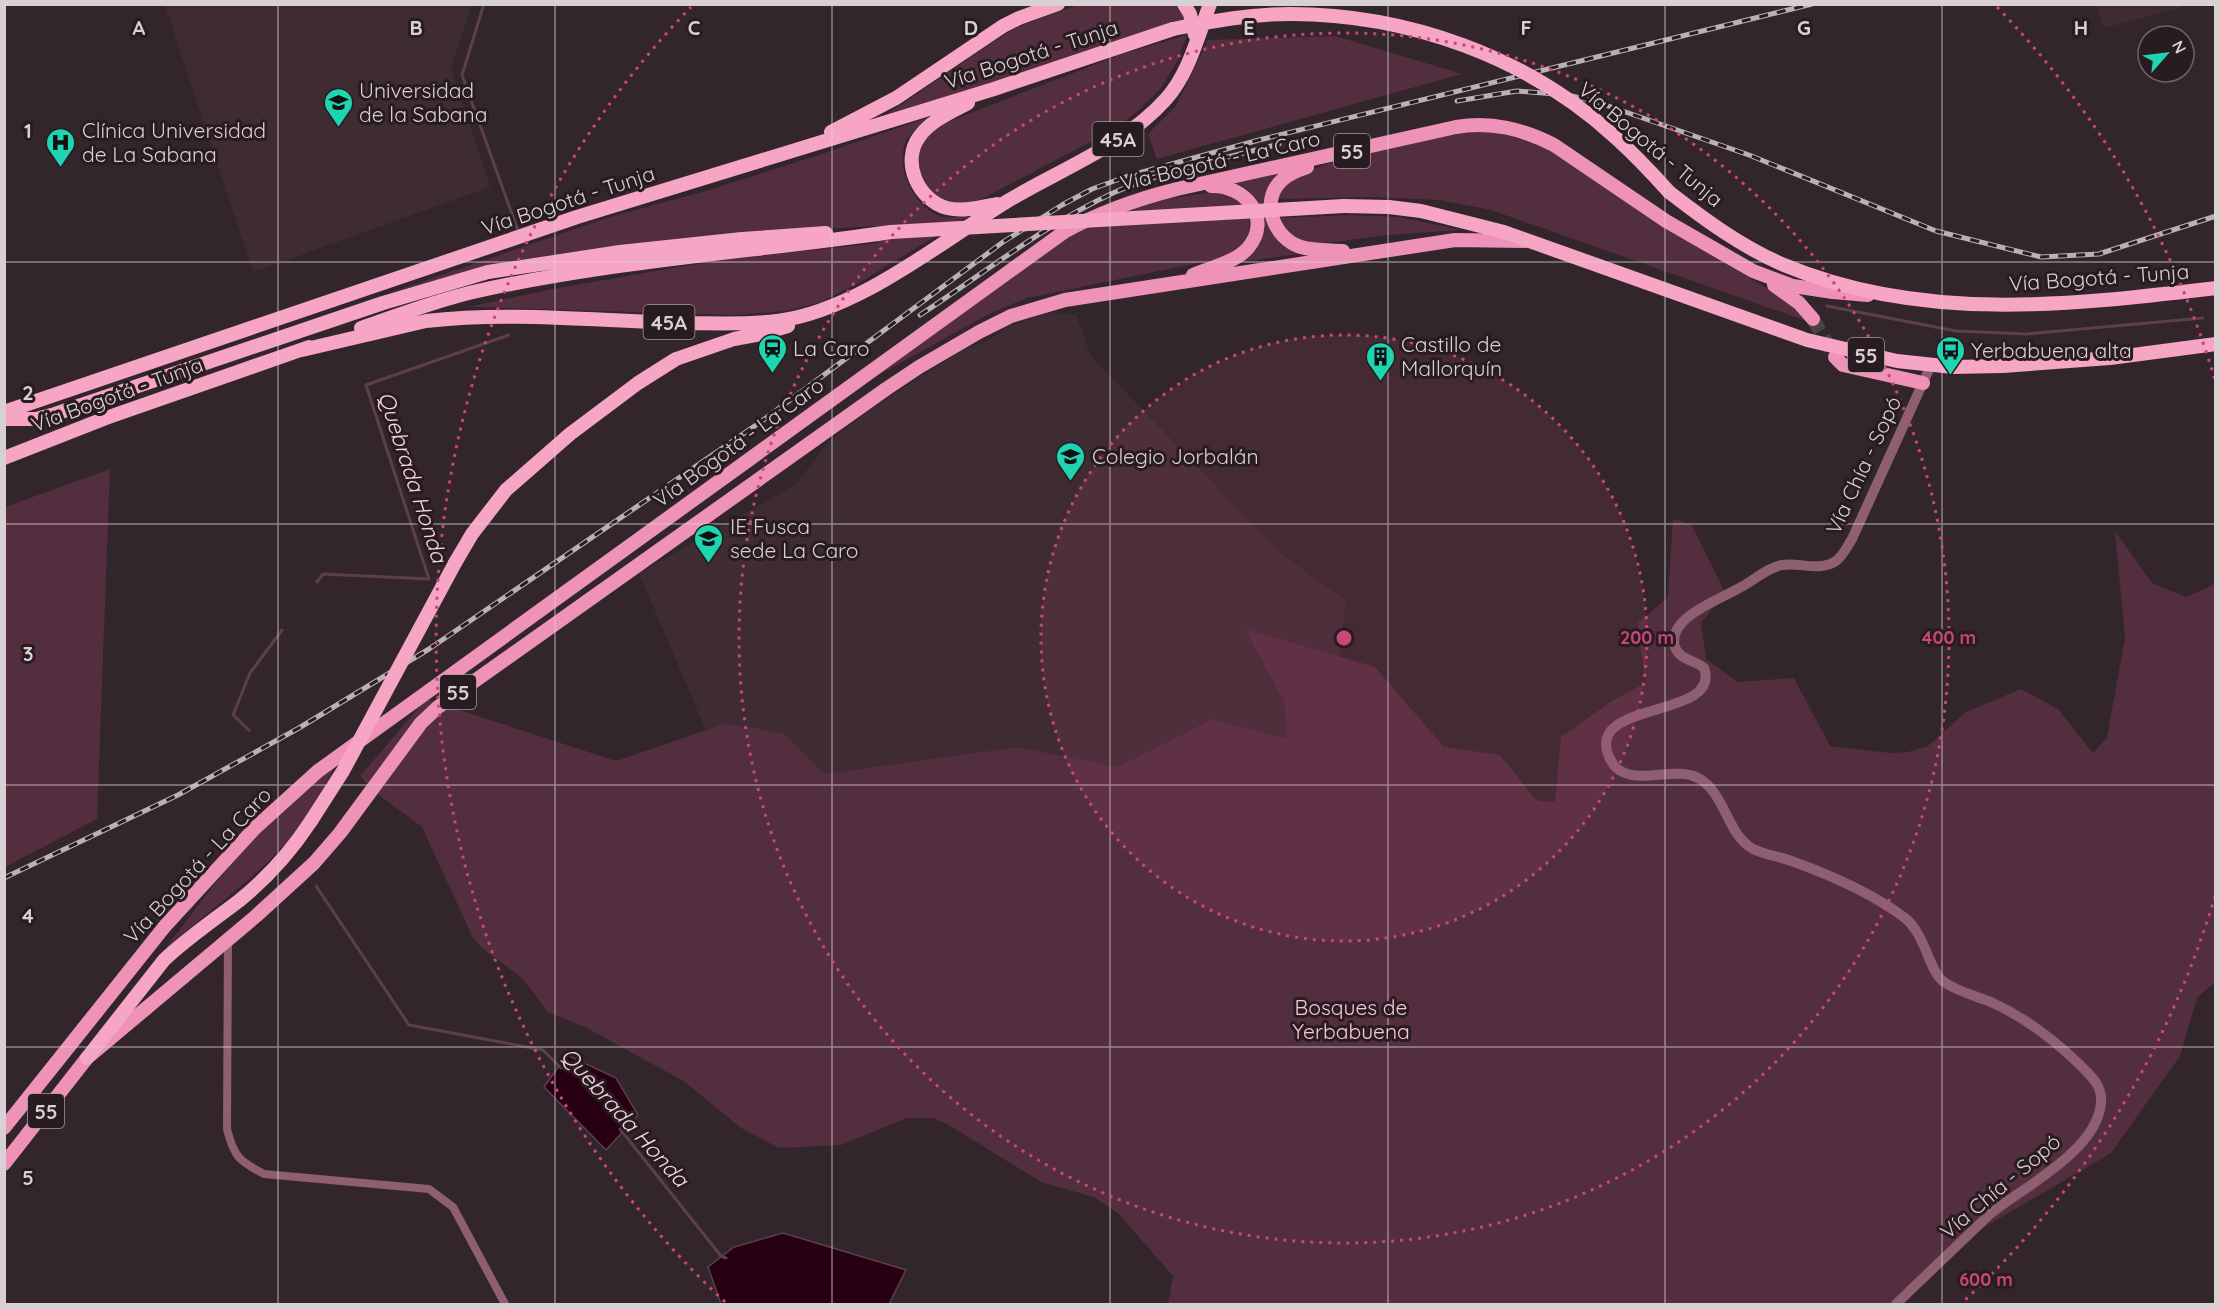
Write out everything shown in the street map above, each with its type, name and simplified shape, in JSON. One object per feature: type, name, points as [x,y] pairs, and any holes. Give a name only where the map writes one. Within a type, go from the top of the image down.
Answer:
[{"type":"highway","points":[[746,165],[811,141],[866,115],[896,98],[1004,26],[1018,18],[1058,4]]},
{"type":"highway","points":[[1184,4],[1190,14],[1196,43]]},
{"type":"highway","name":"45A","points":[[302,350],[418,323],[446,319],[530,318],[733,324],[780,321],[831,307],[878,283],[1007,201],[1111,144],[1137,127],[1168,97],[1180,80],[1210,4]]},
{"type":"highway","name":"Vía Bogotá - Tunja","points":[[4,412],[577,218],[994,89],[1173,29],[1250,16],[1329,15],[1368,20],[1406,28],[1481,52],[1517,69],[1567,100],[1614,136],[1669,192],[1724,232],[1783,264],[1847,286],[1970,305],[2054,304],[2216,288]]},
{"type":"highway","points":[[994,89],[926,129],[913,150],[913,175],[921,190],[932,201],[946,208],[982,207],[1007,201]]},
{"type":"highway","name":"Vía Bogotá - Tunja","points":[[4,458],[106,418],[405,312],[505,286],[684,257],[891,232],[1344,206],[1389,207],[1421,211],[1504,232],[1807,340],[1886,359],[1931,365],[2003,366],[2110,358],[2216,344]]},
{"type":"highway","name":"55","points":[[4,419],[36,419],[55,414],[454,281],[521,266],[620,252],[742,239],[819,233],[891,232]]},
{"type":"highway","points":[[87,1058],[164,960],[178,946],[241,898],[263,878],[302,835],[344,771],[455,562],[472,534],[506,490],[570,434],[638,383],[676,359],[734,339],[775,330],[831,307]]},
{"type":"main road","name":"Vía Bogotá - La Caro","points":[[4,1128],[165,926],[255,828],[318,771],[1064,232],[1090,217],[1176,189],[1483,124],[1502,126],[1535,135],[1570,155],[1666,221],[1741,265],[1773,280],[1809,289],[1914,298]]},
{"type":"main road","points":[[1375,252],[1317,250],[1300,247],[1282,234],[1274,224],[1270,203],[1274,190],[1281,180],[1292,172],[1395,142]]},
{"type":"main road","points":[[1175,283],[1236,257],[1246,250],[1253,240],[1256,227],[1256,213],[1251,202],[1240,193],[1226,187],[1215,186],[1176,189]]},
{"type":"main road","name":"Vía Bogotá - La Caro","points":[[4,1164],[87,1058],[256,916],[314,863],[340,833],[413,732],[438,707],[886,389],[954,346],[1011,316],[1065,300],[1455,240],[1533,242]]},
{"type":"main road","points":[[1741,265],[1791,297],[1804,308],[1812,319]]},
{"type":"main road","points":[[1835,357],[1843,365],[1923,383]]},
{"type":"street","name":"Vía Chía - Sopó","points":[[1896,1305],[1989,1215],[2059,1165],[2078,1146],[2094,1124],[2100,1109],[2099,1086],[2038,1027],[1994,1003],[1943,982],[1934,969],[1919,934],[1906,919],[1833,876],[1753,849],[1737,833],[1714,792],[1705,782],[1695,776],[1624,774],[1611,761],[1607,745],[1610,734],[1618,725],[1635,715],[1689,699],[1704,687],[1707,679],[1704,668],[1684,657],[1675,647],[1675,634],[1684,620],[1764,572],[1782,565],[1816,567],[1827,565],[1841,556],[1852,539],[1931,365]]},
{"type":"street","points":[[228,938],[227,1130],[233,1151],[247,1165],[264,1174],[429,1189],[453,1207],[505,1305]]},
{"type":"shaded area","points":[[2097,4],[2180,5],[2180,8],[2104,28]]},
{"type":"shaded area","name":"Universidad de la Sabana","points":[[165,5],[471,5],[451,69],[490,187],[253,272]]},
{"type":"shaded area","points":[[1048,313],[1076,314],[1090,355],[1282,555],[1346,600],[1339,657],[1246,630],[1284,702],[1288,739],[1212,719],[1118,767],[1017,747],[824,774],[783,733],[724,724],[706,731],[639,573],[795,485],[829,441],[871,409],[962,350],[986,342],[1010,326]]},
{"type":"green space","points":[[1081,4],[1177,5],[1187,20],[874,123],[1005,34],[1022,25]]},
{"type":"green space","points":[[1187,35],[1177,62],[1161,88],[1138,111],[1115,129],[976,202],[956,203],[940,197],[932,191],[921,175],[919,156],[921,146],[929,133],[940,125],[1122,54]]},
{"type":"green space","points":[[1335,36],[1462,74],[1157,159],[1148,134],[1176,106],[1208,40]]},
{"type":"green space","points":[[935,115],[917,128],[905,144],[903,166],[910,188],[925,207],[934,213],[944,217],[972,214],[862,281],[821,302],[787,311],[735,315],[468,307],[553,289],[713,261],[878,243],[877,226],[735,234],[565,253],[480,268],[386,294],[610,217],[709,190]]},
{"type":"green space","points":[[1491,131],[1542,145],[1676,233],[1789,302],[1812,323],[1491,210],[1439,200],[1371,197],[1278,199],[1287,184],[1328,163],[1415,141]]},
{"type":"green space","points":[[1281,171],[1269,187],[1274,230],[1284,244],[1306,253],[1235,263],[1255,249],[1261,234],[1262,217],[1260,208],[1251,193],[1231,182]]},
{"type":"green space","points":[[1226,192],[1247,206],[1249,226],[1246,240],[1228,255],[1218,259],[1027,298],[989,314],[873,378],[1073,234],[1113,213],[1160,200]]},
{"type":"green space","points":[[1349,215],[1399,217],[1461,230],[1389,235],[1317,244],[1296,240],[1284,231],[1278,218]]},
{"type":"green space","points":[[110,469],[97,819],[5,867],[5,507]]},
{"type":"green space","name":"Bosques de Yerbabuena","points":[[1673,519],[1692,525],[1725,593],[1701,623],[1706,659],[1738,682],[1794,678],[1830,746],[1890,753],[1908,752],[1928,746],[1966,712],[2021,689],[2058,709],[2093,753],[2107,738],[2125,637],[2115,531],[2152,583],[2186,597],[2215,584],[2215,982],[2197,998],[2180,1056],[2111,1153],[1945,1250],[1894,1304],[1168,1304],[1173,1276],[1119,1214],[1094,1197],[1041,1182],[947,1124],[933,1118],[907,1118],[841,1145],[779,1148],[741,1128],[685,1082],[587,1028],[548,1012],[522,978],[482,948],[473,938],[422,827],[375,792],[360,776],[426,699],[616,761],[724,724],[783,733],[824,774],[1017,747],[1118,767],[1212,719],[1287,739],[1284,702],[1245,629],[1375,667],[1444,747],[1500,755],[1536,800],[1555,803],[1561,737],[1612,701],[1645,683],[1638,623],[1668,597]]},
{"type":"green space","points":[[337,763],[309,811],[275,855],[249,880],[165,949],[213,886],[266,825]]},
{"type":"water","points":[[567,1055],[616,1078],[638,1115],[606,1150],[544,1087]]},
{"type":"water","points":[[783,1233],[906,1270],[889,1304],[721,1304],[708,1267],[734,1247]]},
{"type":"waterway","name":"Quebrada Honda","points":[[484,4],[462,75],[517,228]]},
{"type":"waterway","points":[[1827,306],[1956,331],[2026,334],[2203,318]]},
{"type":"waterway","name":"Quebrada Honda","points":[[317,582],[323,574],[429,579],[366,385],[509,335]]},
{"type":"waterway","name":"Quebrada Honda","points":[[249,730],[233,715],[250,673],[282,630]]},
{"type":"waterway","name":"Quebrada Honda","points":[[316,886],[409,1025],[543,1050],[561,1068]]},
{"type":"waterway","name":"Quebrada Honda","points":[[620,1129],[721,1256],[726,1258]]},
{"type":"tunnel","points":[[1813,319],[1832,352]]},
{"type":"railway","points":[[4,878],[178,795],[299,728],[429,649],[759,423],[1003,242],[1092,189],[1128,176],[1259,140],[1812,4]]},
{"type":"railway","points":[[1457,101],[1517,91],[1567,95],[1594,101],[1749,155],[1936,231],[2041,257],[2099,254],[2216,216]]},
{"type":"railway","points":[[920,315],[1038,235],[1113,193],[1173,172],[1279,144]]},
{"type":"place","name":"Universidad de la Sabana","points":[[338,128]]},
{"type":"place","name":"Clínica Universidad de La Sabana","points":[[61,168]]},
{"type":"place","name":"La Caro","points":[[772,374]]},
{"type":"place","name":"Yerbabuena alta","points":[[1950,376]]},
{"type":"place","name":"Castillo de Mallorquín","points":[[1380,382]]},
{"type":"place","name":"Colegio Jorbalán","points":[[1071,482]]},
{"type":"place","name":"IE Fusca sede La Caro","points":[[709,564]]}]
